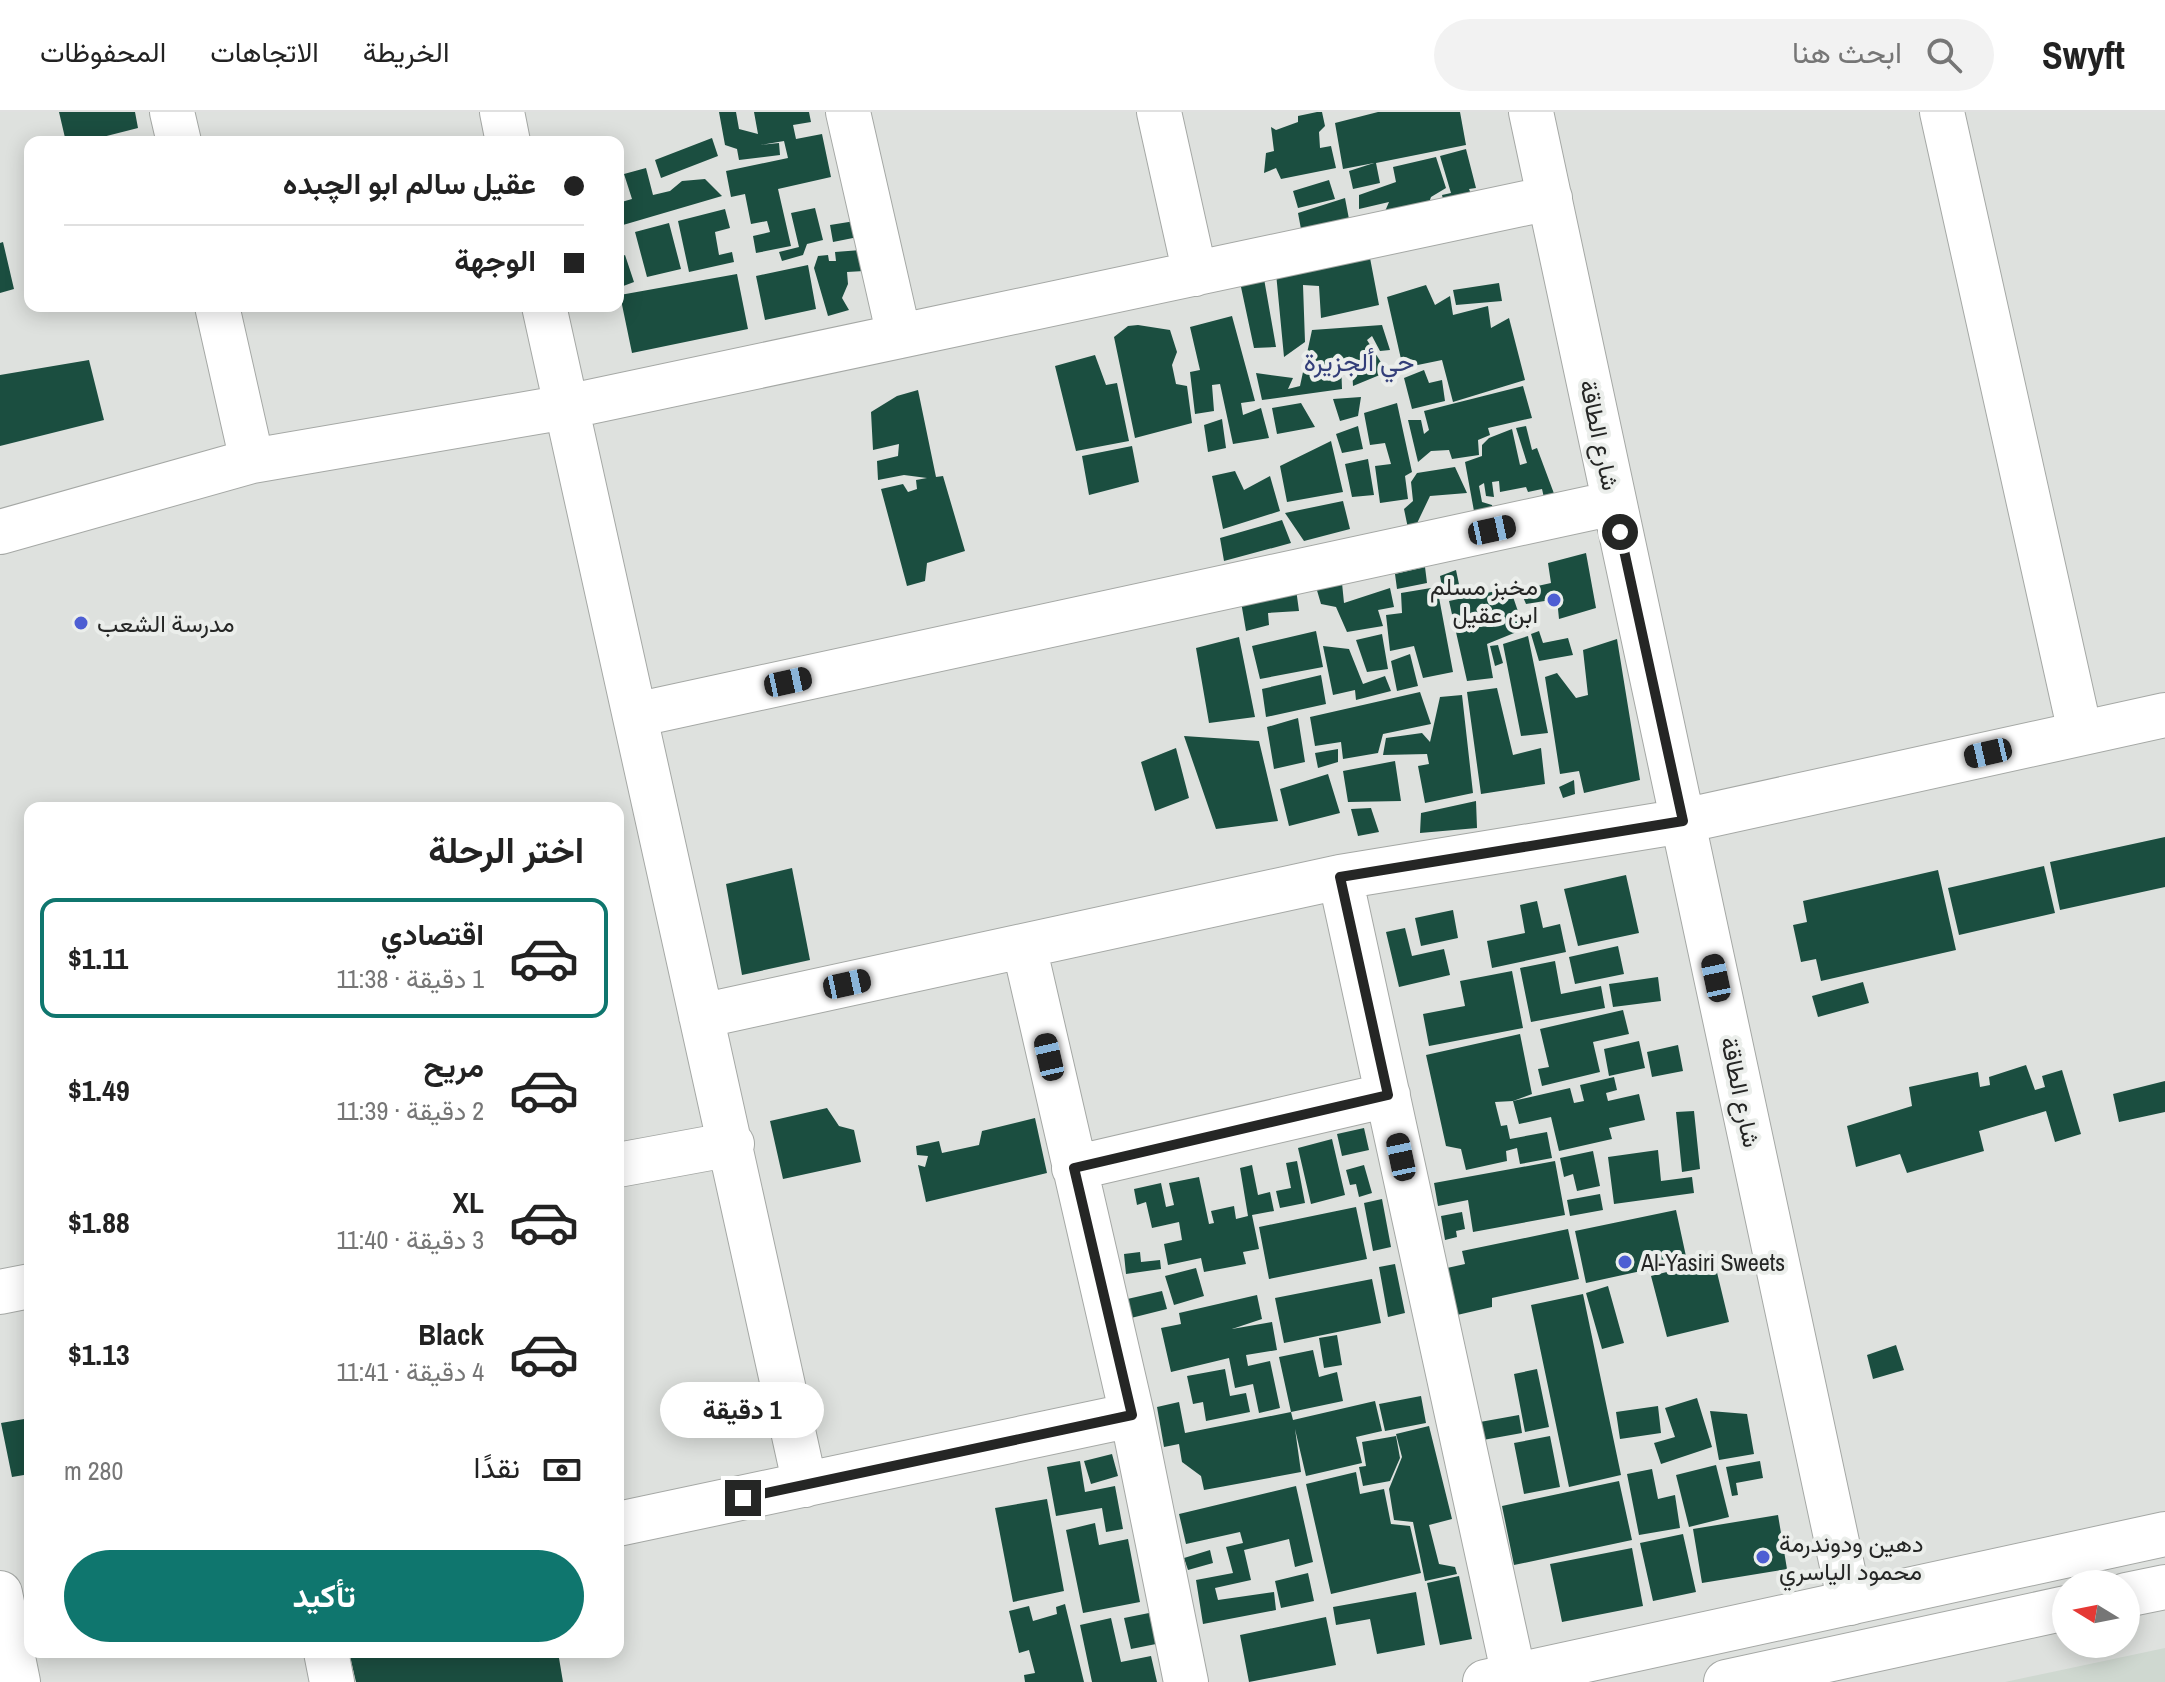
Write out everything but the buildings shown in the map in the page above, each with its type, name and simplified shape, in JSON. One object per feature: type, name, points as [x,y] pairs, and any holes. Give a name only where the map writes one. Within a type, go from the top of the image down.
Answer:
[{"type":"street","points":[[172,112],[178,136]]},
{"type":"street","points":[[502,112],[507,136]]},
{"type":"street","points":[[848,112],[899,336]]},
{"type":"street","points":[[1159,112],[1195,274]]},
{"type":"street","name":"شارع الطاقة","points":[[1531,112],[1850,1603]]},
{"type":"street","points":[[1942,112],[2080,732]]},
{"type":"street","points":[[0,532],[252,461],[566,407],[1550,198]]},
{"type":"street","points":[[218,312],[252,461]]},
{"type":"street","points":[[545,312],[732,1144],[805,1485]]},
{"type":"street","points":[[635,715],[1614,503]]},
{"type":"street","points":[[701,1016],[1340,877],[1683,821],[2165,715]]},
{"type":"street","points":[[1340,877],[1388,1095],[1499,1679],[2165,1534]]},
{"type":"street","points":[[1024,946],[1132,1415],[1186,1682]]},
{"type":"street","points":[[1074,1168],[1388,1095]]},
{"type":"street","points":[[624,1164],[732,1144]]},
{"type":"street","points":[[0,1292],[24,1287]]},
{"type":"street","points":[[624,1523],[1132,1415]]},
{"type":"street","points":[[2140,1592],[2165,1587]]},
{"type":"street","points":[[2,1609],[18,1682]]},
{"type":"street","points":[[1726,1682],[2052,1611]]},
{"type":"street","points":[[327,1658],[332,1682]]},
{"type":"shaded area","points":[[2165,1648],[2165,1682],[2005,1682],[2118,1658],[2140,1658],[2140,1653]]},
{"type":"place","name":"مخبز مسلم ابن عقيل","points":[[1554,600]]},
{"type":"place","name":"مدرسة الشعب","points":[[81,623]]},
{"type":"place","name":"Al-Yasiri Sweets","points":[[1625,1262]]},
{"type":"place","name":"دهين ودوندرمة محمود الياسري","points":[[1763,1557]]},
{"type":"district","name":"حي ألجزيرة","points":[[1359,361]]},
{"type":"route","points":[[743,1498],[1132,1415],[1074,1168],[1388,1095],[1340,877],[1683,821],[1620,532]]}]
